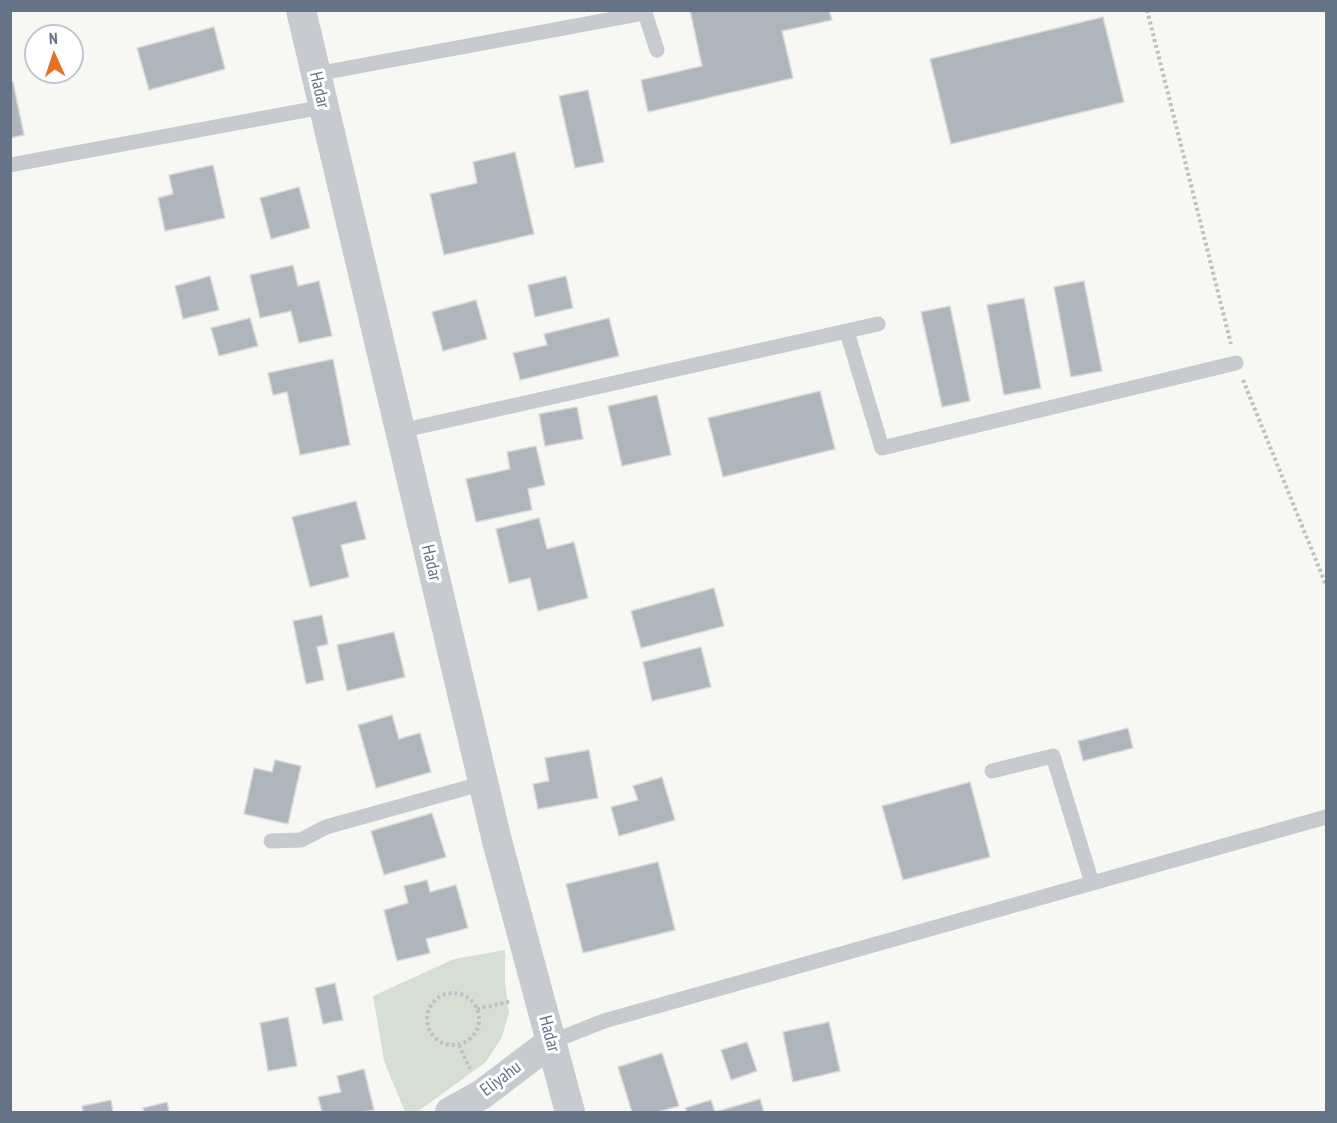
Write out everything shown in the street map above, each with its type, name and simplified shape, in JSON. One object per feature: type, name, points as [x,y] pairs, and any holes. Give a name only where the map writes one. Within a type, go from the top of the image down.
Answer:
[{"type":"street","name":"Hadar","points":[[301,10],[484,783],[570,1113]]},
{"type":"street","name":"Eliyahu","points":[[450,1113],[482,1095],[551,1042]]},
{"type":"lane","points":[[316,74],[645,13],[657,50]]},
{"type":"lane","points":[[10,165],[323,106]]},
{"type":"lane","points":[[400,431],[878,324]]},
{"type":"lane","points":[[847,332],[882,448],[1236,363]]},
{"type":"lane","points":[[992,771],[1053,756],[1092,883]]},
{"type":"lane","points":[[272,841],[301,840],[326,827],[484,783]]},
{"type":"lane","points":[[551,1042],[604,1021],[1326,817]]},
{"type":"path","points":[[1147,10],[1236,363],[1326,585]]},
{"type":"path","points":[[459,994],[472,1001],[477,1009],[480,1017],[479,1026],[475,1035],[468,1042],[450,1046],[438,1041],[428,1027],[429,1009],[441,996],[459,994]]},
{"type":"path","points":[[477,1009],[538,995]]},
{"type":"shaded area","points":[[505,950],[505,982],[509,1013],[502,1037],[486,1062],[417,1112],[405,1112],[384,1061],[373,996],[454,959]]},
{"type":"building","points":[[690,10],[829,10],[832,20],[782,31],[793,78],[648,112],[641,80],[702,66]]},
{"type":"building","points":[[1103,17],[1124,102],[951,144],[930,59]]},
{"type":"building","points":[[214,27],[225,69],[149,90],[137,48]]},
{"type":"building","points":[[10,82],[13,82],[24,135],[10,138]]},
{"type":"building","points":[[588,90],[604,162],[575,168],[559,96]]},
{"type":"building","points":[[515,152],[534,234],[444,255],[430,194],[477,183],[473,162]]},
{"type":"building","points":[[213,165],[225,218],[165,231],[158,198],[173,194],[169,175]]},
{"type":"building","points":[[299,187],[310,228],[271,239],[260,198]]},
{"type":"building","points":[[293,265],[298,286],[319,281],[332,336],[299,343],[291,311],[260,318],[250,275]]},
{"type":"building","points":[[210,276],[219,310],[183,319],[175,286]]},
{"type":"building","points":[[566,276],[573,308],[535,317],[528,285]]},
{"type":"building","points":[[1084,281],[1102,371],[1071,377],[1054,287]]},
{"type":"building","points":[[1024,298],[1041,388],[1004,395],[987,305]]},
{"type":"building","points":[[476,300],[487,339],[443,351],[432,312]]},
{"type":"building","points":[[950,306],[970,401],[942,407],[921,312]]},
{"type":"building","points":[[250,318],[258,346],[219,356],[211,328]]},
{"type":"building","points":[[609,318],[619,356],[520,380],[513,353],[547,345],[544,334]]},
{"type":"building","points":[[333,359],[350,445],[300,455],[287,392],[273,395],[268,373]]},
{"type":"building","points":[[820,391],[835,449],[723,477],[708,418]]},
{"type":"building","points":[[657,395],[671,455],[622,466],[608,406]]},
{"type":"building","points":[[577,407],[583,439],[545,446],[539,414]]},
{"type":"building","points":[[536,446],[545,485],[528,489],[532,510],[476,522],[466,479],[510,469],[507,452]]},
{"type":"building","points":[[356,501],[366,539],[341,545],[349,577],[310,587],[292,517]]},
{"type":"building","points":[[539,518],[547,549],[574,542],[588,598],[538,611],[530,578],[509,583],[496,529]]},
{"type":"building","points":[[714,588],[724,626],[641,648],[631,611]]},
{"type":"building","points":[[322,615],[328,644],[317,647],[324,680],[306,684],[293,621]]},
{"type":"building","points":[[394,632],[405,677],[347,691],[337,645]]},
{"type":"building","points":[[701,647],[711,687],[652,701],[643,662]]},
{"type":"building","points":[[392,715],[399,739],[420,733],[431,772],[376,788],[358,725]]},
{"type":"building","points":[[1128,728],[1133,748],[1083,761],[1078,741]]},
{"type":"building","points":[[589,750],[598,798],[538,809],[533,784],[549,781],[545,758]]},
{"type":"building","points":[[275,760],[301,766],[288,824],[244,814],[254,768],[272,772]]},
{"type":"building","points":[[662,777],[675,820],[619,836],[611,807],[638,800],[633,786]]},
{"type":"building","points":[[970,782],[990,857],[903,880],[882,806]]},
{"type":"building","points":[[432,813],[446,857],[384,875],[371,831]]},
{"type":"building","points":[[658,862],[675,930],[583,953],[566,884]]},
{"type":"building","points":[[427,880],[430,892],[456,885],[468,928],[426,939],[430,953],[397,961],[384,910],[408,903],[404,886]]},
{"type":"building","points":[[335,983],[343,1020],[323,1024],[315,988]]},
{"type":"building","points":[[288,1017],[297,1066],[268,1071],[260,1023]]},
{"type":"building","points":[[829,1022],[840,1071],[793,1082],[783,1032]]},
{"type":"building","points":[[747,1042],[757,1071],[731,1080],[721,1050]]},
{"type":"building","points":[[662,1053],[679,1106],[658,1112],[632,1112],[618,1067]]},
{"type":"building","points":[[364,1069],[374,1110],[322,1112],[318,1097],[341,1092],[337,1076]]},
{"type":"building","points":[[760,1099],[764,1112],[715,1112]]},
{"type":"building","points":[[111,1100],[113,1112],[83,1112],[82,1106]]},
{"type":"building","points":[[711,1100],[715,1112],[687,1112],[685,1108]]},
{"type":"building","points":[[167,1102],[169,1112],[144,1112],[143,1108]]}]
